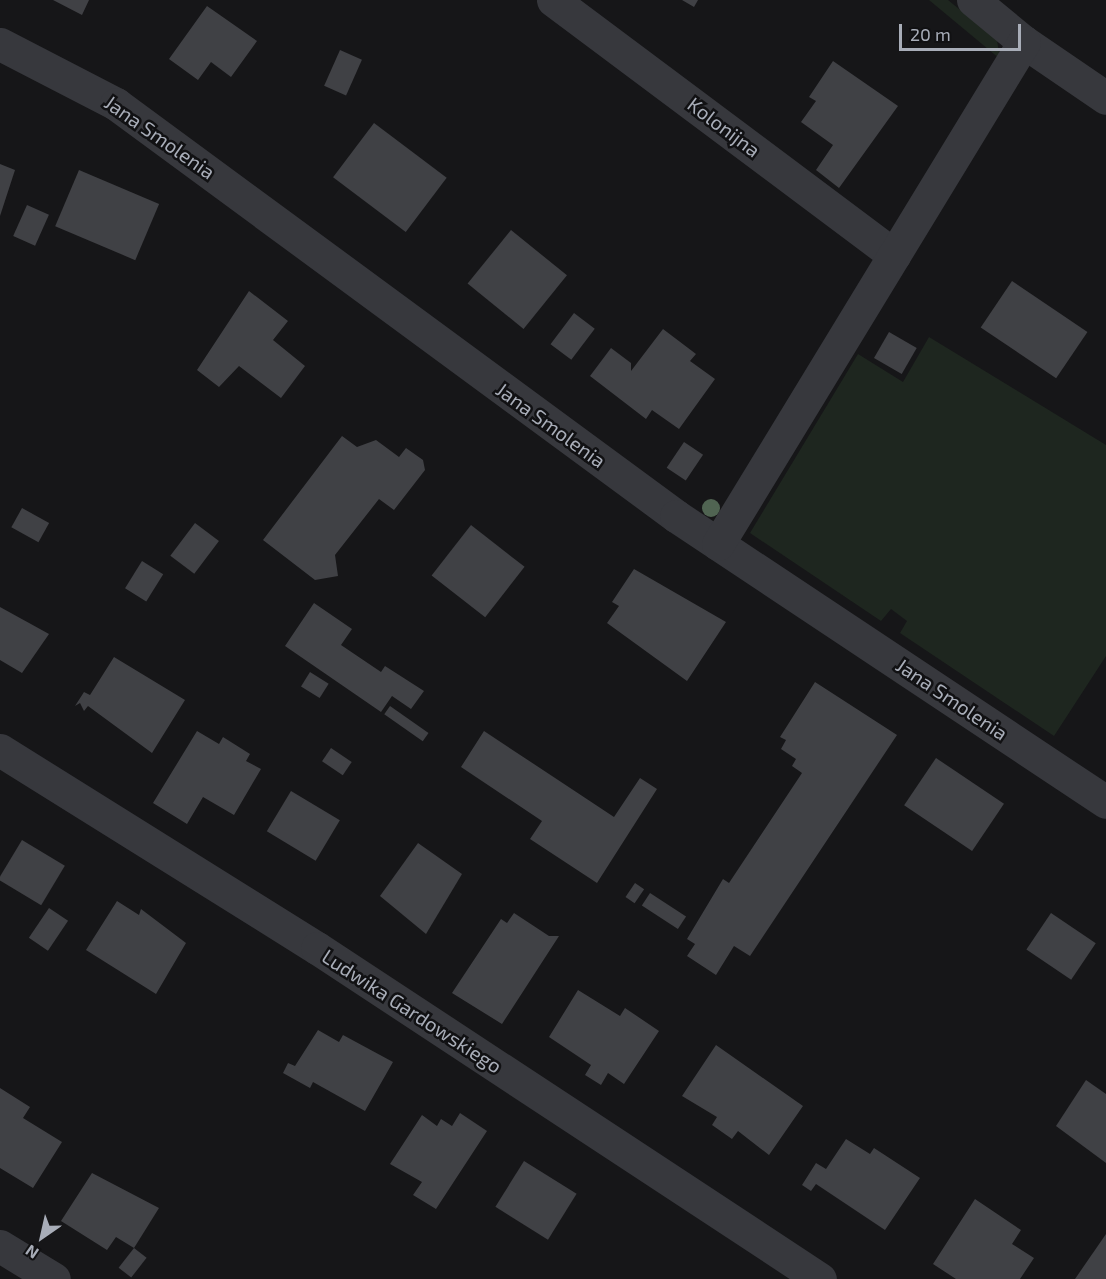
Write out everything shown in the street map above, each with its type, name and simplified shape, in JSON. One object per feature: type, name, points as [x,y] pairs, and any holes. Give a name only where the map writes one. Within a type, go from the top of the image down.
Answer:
[{"type":"street","name":"Kolonijna","points":[[553,0],[894,255]]},
{"type":"street","points":[[974,0],[1024,42],[1105,94]]},
{"type":"street","points":[[718,544],[1024,42]]},
{"type":"street","name":"Jana Smolenia","points":[[0,44],[116,104],[718,544],[1106,802]]},
{"type":"street","name":"Ludwika Gardowskiego","points":[[0,750],[317,948],[820,1279]]},
{"type":"street","points":[[0,1246],[54,1279]]},
{"type":"shaded area","points":[[929,0],[948,0],[997,40],[1000,59]]},
{"type":"shaded area","points":[[929,337],[1106,445],[1106,656],[1054,736],[900,633],[907,621],[891,609],[881,621],[750,533],[858,354],[903,382]]},
{"type":"building","points":[[53,0],[89,0],[82,15]]},
{"type":"building","points":[[682,0],[698,0],[694,7]]},
{"type":"building","points":[[207,6],[257,41],[231,77],[211,62],[198,80],[169,59]]},
{"type":"building","points":[[340,50],[362,60],[346,95],[324,86]]},
{"type":"building","points":[[833,61],[898,106],[839,188],[816,170],[833,145],[801,122],[816,101],[809,97]]},
{"type":"building","points":[[374,123],[447,178],[406,232],[333,177]]},
{"type":"building","points":[[0,164],[15,170],[0,216]]},
{"type":"building","points":[[79,170],[159,204],[135,260],[55,226]]},
{"type":"building","points":[[27,205],[49,215],[35,246],[13,236]]},
{"type":"building","points":[[511,230],[567,275],[524,329],[468,284]]},
{"type":"building","points":[[1012,281],[1087,332],[1056,378],[981,327]]},
{"type":"building","points":[[249,291],[288,321],[273,340],[305,366],[281,398],[239,366],[219,387],[197,370]]},
{"type":"building","points":[[574,313],[595,329],[571,360],[551,344]]},
{"type":"building","points":[[663,329],[696,354],[690,361],[715,379],[679,429],[652,410],[646,419],[590,376],[611,348],[631,363],[631,371]]},
{"type":"building","points":[[889,332],[917,348],[902,374],[874,358]]},
{"type":"building","points":[[342,436],[357,447],[376,440],[399,457],[406,448],[423,460],[425,470],[394,510],[379,499],[335,555],[338,576],[315,580],[263,540]]},
{"type":"building","points":[[684,442],[703,455],[686,481],[667,468]]},
{"type":"building","points":[[22,508],[49,523],[38,542],[11,527]]},
{"type":"building","points":[[195,523],[219,541],[194,574],[170,556]]},
{"type":"building","points":[[471,525],[525,567],[485,617],[432,575]]},
{"type":"building","points":[[142,561],[163,574],[146,601],[125,588]]},
{"type":"building","points":[[634,569],[726,622],[687,681],[607,623],[619,606],[612,602]]},
{"type":"building","points":[[314,603],[352,629],[341,645],[381,672],[385,666],[424,691],[411,709],[392,696],[381,712],[285,646]]},
{"type":"building","points":[[0,607],[49,634],[22,673],[0,660]]},
{"type":"building","points":[[114,657],[185,700],[152,753],[88,706],[84,711],[80,703],[75,706],[84,692],[90,695]]},
{"type":"building","points":[[310,672],[329,684],[320,698],[301,686]]},
{"type":"building","points":[[815,682],[897,735],[750,956],[734,946],[716,975],[687,956],[695,944],[687,939],[723,879],[729,883],[802,773],[792,766],[796,759],[781,749],[786,740],[780,737]]},
{"type":"building","points":[[390,706],[429,733],[423,741],[384,714]]},
{"type":"building","points":[[197,731],[219,744],[223,737],[250,754],[246,761],[261,769],[234,815],[203,797],[187,824],[153,803]]},
{"type":"building","points":[[484,731],[614,817],[640,778],[657,789],[597,883],[530,839],[542,821],[461,767]]},
{"type":"building","points":[[331,748],[352,762],[343,775],[322,761]]},
{"type":"building","points":[[936,758],[1004,804],[972,851],[904,805]]},
{"type":"building","points":[[291,791],[340,820],[316,861],[267,831]]},
{"type":"building","points":[[22,840],[65,866],[41,905],[0,880],[0,877]]},
{"type":"building","points":[[418,843],[462,874],[426,934],[380,896]]},
{"type":"building","points":[[635,883],[644,889],[635,903],[625,897]]},
{"type":"building","points":[[650,893],[686,916],[678,929],[642,906]]},
{"type":"building","points":[[117,901],[139,915],[141,909],[186,943],[156,994],[86,950]]},
{"type":"building","points":[[49,908],[68,921],[48,951],[29,938]]},
{"type":"building","points":[[514,913],[549,936],[559,936],[502,1024],[452,993],[501,919],[507,923]]},
{"type":"building","points":[[1051,913],[1096,943],[1071,980],[1026,949]]},
{"type":"building","points":[[578,990],[620,1016],[625,1008],[659,1031],[624,1084],[608,1073],[601,1085],[585,1075],[591,1065],[549,1037]]},
{"type":"building","points":[[318,1030],[339,1042],[343,1035],[393,1062],[365,1111],[313,1082],[310,1088],[283,1073],[288,1063],[295,1066]]},
{"type":"building","points":[[716,1045],[803,1106],[769,1155],[738,1131],[732,1139],[712,1125],[717,1117],[682,1096]]},
{"type":"building","points":[[1086,1080],[1106,1094],[1106,1163],[1056,1126]]},
{"type":"building","points":[[0,1088],[30,1107],[23,1118],[62,1142],[33,1188],[0,1168]]},
{"type":"building","points":[[460,1113],[487,1131],[436,1209],[413,1195],[422,1182],[390,1164],[422,1115],[437,1126],[441,1119],[452,1126]]},
{"type":"building","points":[[846,1139],[870,1154],[874,1148],[920,1178],[885,1230],[816,1184],[811,1191],[802,1185],[816,1163],[826,1169]]},
{"type":"building","points":[[524,1161],[577,1194],[548,1240],[495,1207]]},
{"type":"building","points":[[92,1173],[159,1208],[134,1248],[116,1237],[107,1250],[61,1221]]},
{"type":"building","points":[[975,1199],[1021,1230],[1012,1244],[1034,1258],[1020,1279],[956,1279],[933,1264]]},
{"type":"building","points":[[1106,1234],[1106,1279],[1075,1279]]},
{"type":"building","points":[[134,1248],[147,1258],[131,1278],[119,1268]]}]
